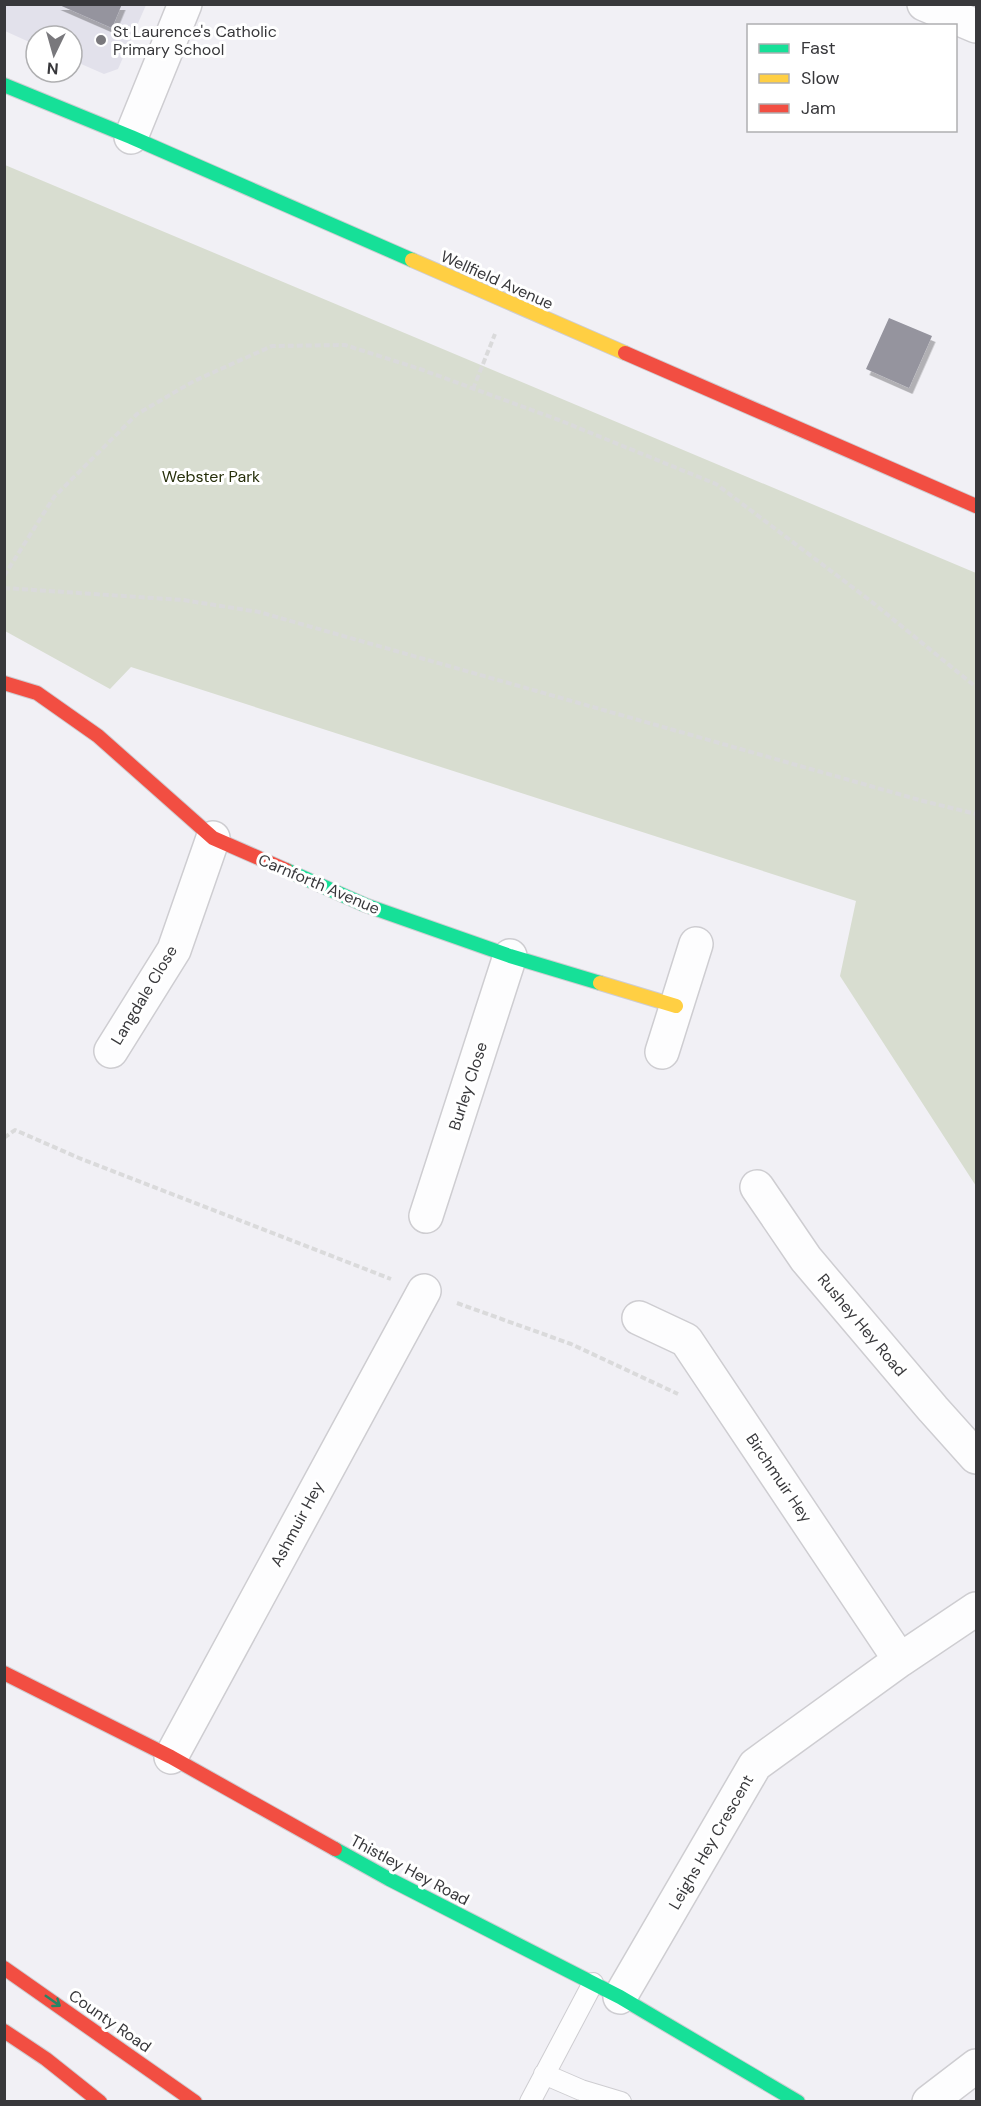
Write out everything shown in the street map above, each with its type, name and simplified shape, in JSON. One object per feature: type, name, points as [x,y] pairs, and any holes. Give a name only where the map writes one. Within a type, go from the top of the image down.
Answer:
[{"type":"street","points":[[131,136],[186,4]]},
{"type":"street","points":[[924,4],[976,26]]},
{"type":"street","name":"Wellfield Avenue","points":[[4,85],[131,136],[976,506]]},
{"type":"street","name":"Carnforth Avenue","points":[[4,683],[37,693],[98,736],[213,838],[364,905],[510,956],[676,1006]]},
{"type":"street","name":"Langdale Close","points":[[111,1051],[174,950],[213,838]]},
{"type":"street","points":[[662,1052],[696,944]]},
{"type":"street","name":"Burley Close","points":[[426,1216],[510,956]]},
{"type":"street","name":"Rushey Hey Road","points":[[757,1187],[806,1259],[976,1457]]},
{"type":"street","name":"Ashmuir Hey","points":[[171,1757],[424,1291]]},
{"type":"street","name":"Birchmuir Hey","points":[[639,1318],[686,1340],[900,1660]]},
{"type":"street","name":"Leighs Hey Crescent","points":[[606,1990],[755,1765],[900,1660],[976,1609]]},
{"type":"street","name":"Thistley Hey Road","points":[[4,1673],[171,1757],[389,1879],[606,1990],[798,2102]]},
{"type":"street","name":"County Road","points":[[4,1968],[195,2102]]},
{"type":"street","points":[[4,2031],[46,2059],[100,2102]]},
{"type":"street","points":[[929,2102],[976,2066]]},
{"type":"lane","points":[[530,2102],[544,2074],[606,1990]]},
{"type":"lane","points":[[544,2074],[582,2090],[621,2102]]},
{"type":"path","points":[[473,389],[507,302]]},
{"type":"path","points":[[4,576],[54,498],[137,414],[194,381],[273,346],[345,345],[420,369],[559,420],[716,484],[872,602],[976,687]]},
{"type":"path","points":[[4,588],[183,600],[259,612],[900,795],[976,813]]},
{"type":"path","points":[[4,1138],[15,1130],[79,1158],[424,1291],[571,1344],[679,1394]]},
{"type":"shaded area","name":"St Laurence's Catholic Primary School","points":[[5,5],[146,5],[118,69],[104,74],[84,65],[84,24],[24,24],[24,40],[5,31]]},
{"type":"green space","name":"Webster Park","points":[[5,165],[976,573],[976,1186],[840,976],[856,901],[131,667],[110,689],[5,631]]},
{"type":"building","points":[[57,4],[122,4],[112,28]]},
{"type":"building","points":[[889,318],[932,336],[909,388],[866,369]]},
{"type":"traffic: fast","points":[[4,85],[131,137],[412,260]]},
{"type":"traffic: fast","points":[[286,870],[365,905],[510,956],[600,983]]},
{"type":"traffic: fast","points":[[335,1849],[620,1997],[798,2102]]},
{"type":"traffic: slow","points":[[412,260],[625,353]]},
{"type":"traffic: slow","points":[[600,983],[676,1006]]},
{"type":"traffic: jam","points":[[625,353],[976,506]]},
{"type":"traffic: jam","points":[[4,683],[37,693],[98,736],[213,838],[286,870]]},
{"type":"traffic: jam","points":[[4,1673],[171,1757],[335,1849]]},
{"type":"traffic: jam","points":[[4,1968],[195,2102]]},
{"type":"traffic: jam","points":[[4,2031],[46,2059],[100,2102]]},
{"type":"place","name":"St Laurence's Catholic Primary School","points":[[101,40]]}]
